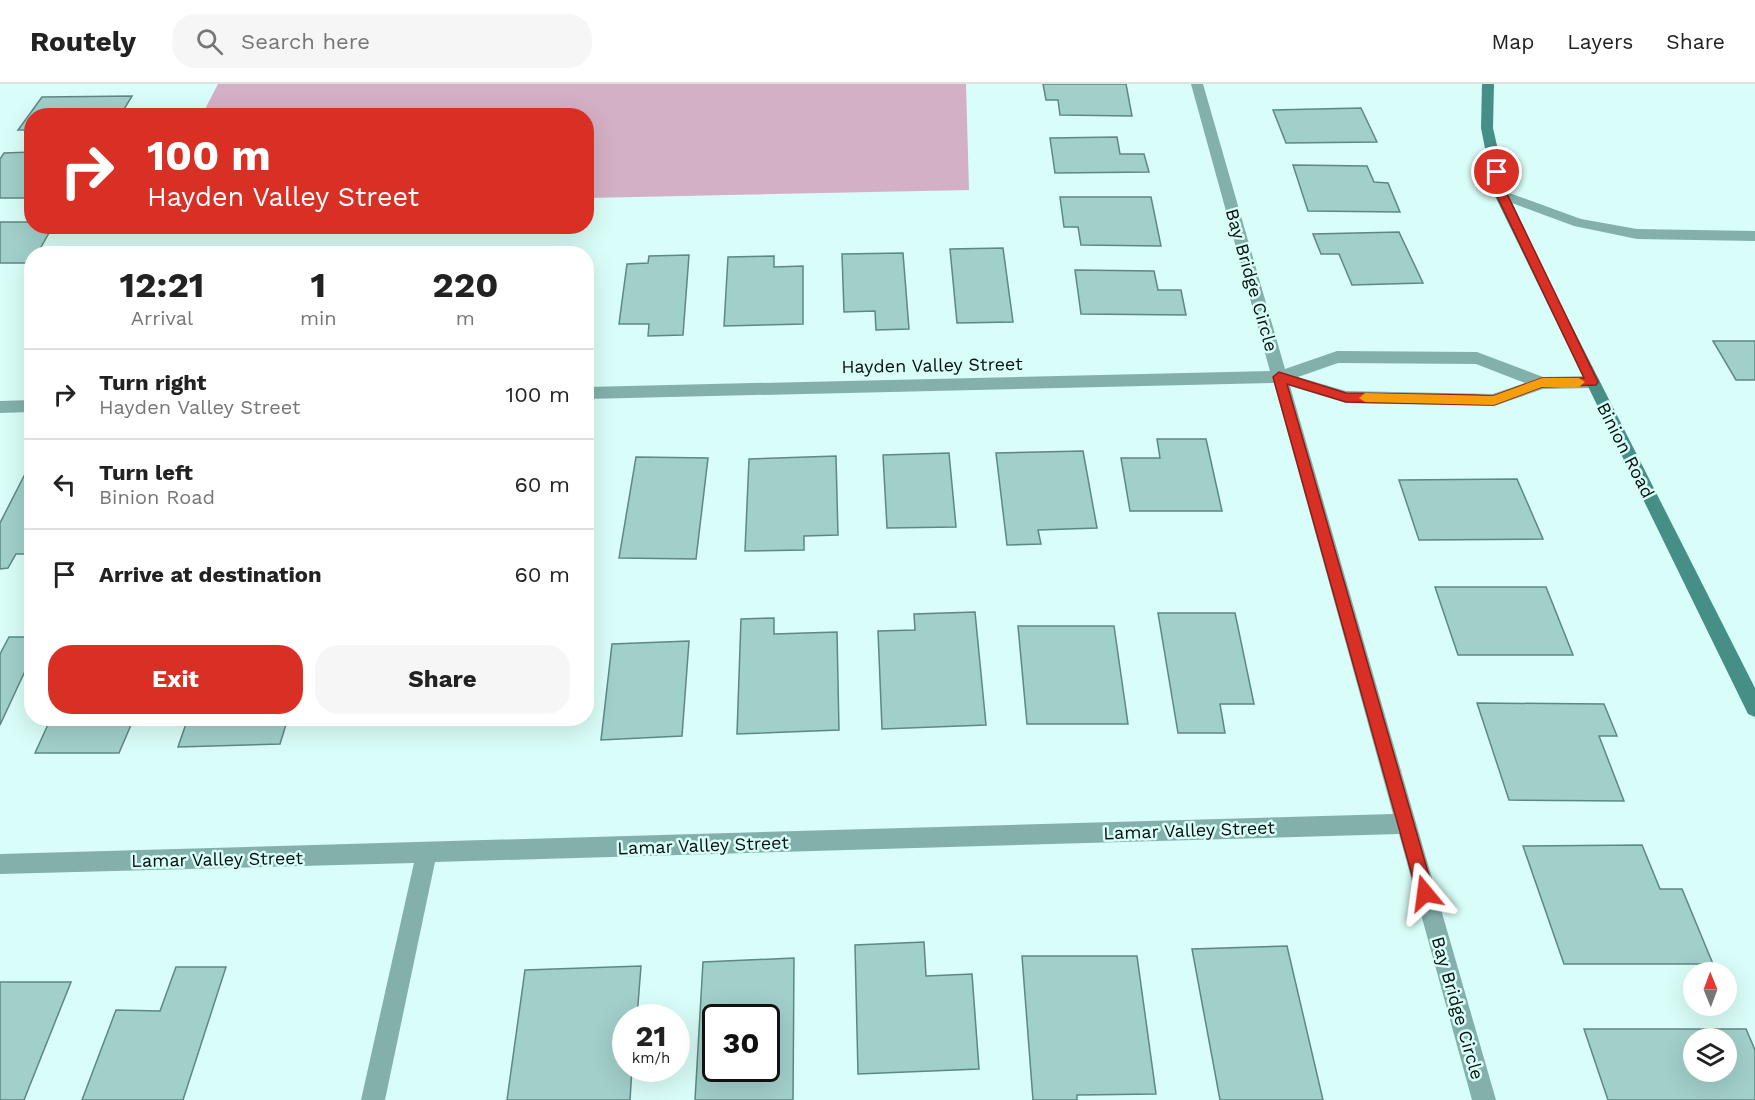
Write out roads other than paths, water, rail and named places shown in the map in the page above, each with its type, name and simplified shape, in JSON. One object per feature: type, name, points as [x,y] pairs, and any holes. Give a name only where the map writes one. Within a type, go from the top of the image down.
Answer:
[{"type":"main road","name":"Binion Road","points":[[1488,84],[1487,128],[1502,194],[1592,382],[1755,708]]},
{"type":"street","name":"Bay Bridge Circle","points":[[1197,84],[1484,1100]]},
{"type":"street","points":[[1502,194],[1579,223],[1637,234],[1755,236]]},
{"type":"street","name":"Hayden Valley Street","points":[[594,393],[1279,377],[1337,357],[1477,358],[1542,383]]},
{"type":"street","name":"Hayden Valley Street","points":[[1279,377],[1346,397],[1494,400],[1542,383],[1592,382]]},
{"type":"street","points":[[0,407],[24,406]]},
{"type":"street","name":"Lamar Valley Street","points":[[0,864],[426,854],[1406,824]]},
{"type":"street","points":[[373,1100],[426,854]]}]
